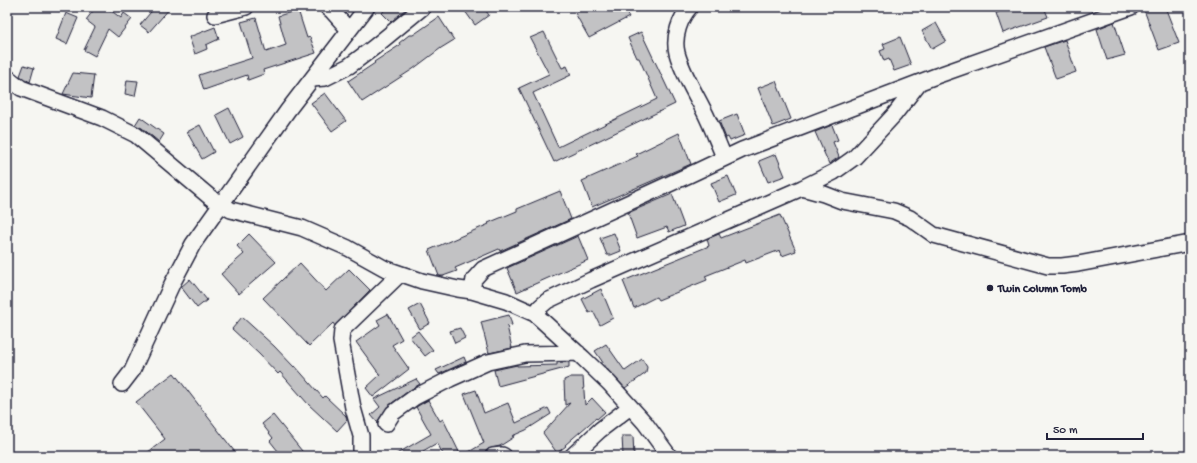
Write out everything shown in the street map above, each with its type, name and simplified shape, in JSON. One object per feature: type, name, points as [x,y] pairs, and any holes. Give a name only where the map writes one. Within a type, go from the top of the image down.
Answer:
[{"type":"street","points":[[215,15],[246,7]]},
{"type":"street","points":[[327,7],[332,10],[349,30]]},
{"type":"street","points":[[122,384],[132,371],[172,284],[193,244],[220,204],[367,7]]},
{"type":"street","points":[[312,79],[325,78],[349,66],[423,7]]},
{"type":"street","points":[[690,7],[684,14],[676,33],[676,52],[724,157]]},
{"type":"street","points":[[472,291],[474,279],[483,269],[689,175],[724,157],[1113,10],[1131,7]]},
{"type":"street","points":[[7,77],[21,88],[102,118],[136,136],[211,198],[232,210],[302,228],[348,248],[384,268],[400,274],[429,283],[458,290],[472,291],[506,301],[535,314],[578,353],[645,423],[664,454]]},
{"type":"street","points":[[535,314],[547,301],[590,280],[802,188],[834,172],[855,157],[894,116],[919,83]]},
{"type":"street","points":[[802,188],[842,201],[894,211],[910,218],[934,235],[1048,266],[1078,264],[1190,243]]},
{"type":"street","points":[[361,456],[361,436],[353,408],[341,341],[342,330],[400,274]]},
{"type":"street","points":[[386,424],[393,413],[415,397],[488,362],[525,354],[578,353]]},
{"type":"street","points":[[572,456],[600,430],[630,407]]},
{"type":"street","points":[[493,456],[504,456]]},
{"type":"building","points":[[96,7],[106,7],[121,18],[124,13],[132,19],[118,37],[108,29],[95,56],[84,50],[95,27],[86,20]]},
{"type":"building","points":[[155,7],[171,7],[149,32],[140,25]]},
{"type":"building","points":[[387,7],[408,7],[391,22],[382,13]]},
{"type":"building","points":[[462,7],[483,7],[489,15],[475,25]]},
{"type":"building","points":[[586,7],[623,7],[629,17],[589,38],[575,13]]},
{"type":"building","points":[[1012,7],[1044,7],[1048,17],[1003,33],[996,13]]},
{"type":"building","points":[[1153,7],[1165,7],[1179,43],[1159,50],[1144,10]]},
{"type":"building","points":[[298,10],[307,38],[310,37],[316,53],[263,70],[264,74],[248,80],[247,75],[204,90],[199,75],[252,58],[241,22],[256,18],[266,52],[286,45],[278,16]]},
{"type":"building","points":[[66,13],[78,18],[67,44],[56,39]]},
{"type":"building","points":[[439,17],[454,40],[362,102],[348,81],[400,45],[399,43],[409,35],[413,35]]},
{"type":"building","points":[[1114,22],[1125,55],[1107,60],[1097,29]]},
{"type":"building","points":[[936,23],[946,41],[932,49],[922,31]]},
{"type":"building","points":[[215,27],[219,39],[206,45],[207,49],[195,54],[189,37]]},
{"type":"building","points":[[544,32],[562,68],[567,66],[571,75],[533,93],[558,147],[657,99],[639,58],[637,58],[628,38],[641,32],[675,104],[554,162],[519,88],[549,74],[530,38]]},
{"type":"building","points":[[900,37],[911,65],[894,71],[889,59],[884,61],[880,51],[885,49],[883,44]]},
{"type":"building","points":[[1065,40],[1076,72],[1056,79],[1044,47]]},
{"type":"building","points":[[24,65],[34,68],[30,82],[20,76]]},
{"type":"building","points":[[73,73],[94,75],[91,98],[63,94]]},
{"type":"building","points":[[127,80],[138,81],[135,96],[125,94]]},
{"type":"building","points":[[776,81],[791,119],[773,126],[758,88]]},
{"type":"building","points":[[325,93],[346,121],[332,131],[311,103]]},
{"type":"building","points":[[229,108],[243,137],[230,144],[216,115]]},
{"type":"building","points":[[737,114],[745,135],[730,141],[728,137],[726,138],[719,121]]},
{"type":"building","points":[[140,117],[164,134],[159,142],[142,128],[135,125]]},
{"type":"building","points":[[200,125],[214,152],[202,159],[187,132]]},
{"type":"building","points":[[832,125],[838,140],[833,142],[839,157],[829,164],[815,132]]},
{"type":"building","points":[[679,133],[691,164],[592,207],[582,181],[638,156],[636,154]]},
{"type":"building","points":[[776,154],[785,176],[768,182],[759,161]]},
{"type":"building","points":[[728,176],[736,195],[719,202],[711,183]]},
{"type":"building","points":[[560,191],[571,219],[500,251],[499,249],[455,268],[457,271],[439,276],[429,250],[517,211],[517,209]]},
{"type":"building","points":[[672,194],[684,226],[669,232],[667,227],[637,238],[628,213]]},
{"type":"building","points":[[780,215],[796,251],[782,256],[780,250],[746,263],[745,260],[705,276],[707,280],[658,300],[656,297],[634,308],[623,281],[709,246],[707,239],[719,234],[721,238]]},
{"type":"building","points":[[614,233],[621,251],[607,255],[600,238]]},
{"type":"building","points":[[249,234],[276,262],[239,294],[221,274],[244,254],[237,246]]},
{"type":"building","points":[[578,236],[588,260],[517,292],[507,268]]},
{"type":"building","points":[[300,263],[326,291],[349,269],[370,290],[335,326],[333,323],[309,346],[263,298]]},
{"type":"building","points":[[190,279],[207,300],[197,308],[181,287]]},
{"type":"building","points":[[601,289],[613,318],[600,325],[593,311],[589,313],[582,299]]},
{"type":"building","points":[[420,304],[430,323],[420,329],[409,310]]},
{"type":"building","points":[[388,314],[402,339],[392,345],[409,369],[373,397],[366,388],[380,375],[356,342],[380,325],[377,320]]},
{"type":"building","points":[[509,315],[512,325],[507,326],[512,348],[489,353],[481,322]]},
{"type":"building","points":[[242,317],[274,346],[294,367],[295,366],[323,398],[325,396],[346,416],[347,420],[337,431],[308,404],[280,372],[278,374],[232,329]]},
{"type":"building","points":[[460,328],[465,338],[455,343],[450,331]]},
{"type":"building","points":[[418,331],[433,350],[425,356],[410,337]]},
{"type":"building","points":[[606,344],[625,371],[642,359],[647,367],[646,373],[625,388],[608,370],[595,351]]},
{"type":"building","points":[[464,357],[466,362],[439,374],[436,370]]},
{"type":"building","points":[[557,362],[569,362],[569,367],[498,386],[494,370],[517,365],[557,365]]},
{"type":"building","points":[[174,373],[238,456],[143,456],[165,439],[136,402]]},
{"type":"building","points":[[571,377],[583,377],[585,405],[592,398],[605,412],[597,419],[596,418],[557,453],[543,433],[570,403],[565,405],[564,380]]},
{"type":"building","points":[[416,379],[420,384],[388,406],[377,422],[371,415],[380,407],[374,399]]},
{"type":"building","points":[[476,390],[484,413],[508,403],[516,423],[548,408],[551,414],[526,430],[512,436],[514,437],[500,446],[488,449],[484,456],[462,456],[484,443],[464,394]]},
{"type":"building","points":[[428,400],[440,421],[443,419],[461,456],[444,456],[437,443],[414,456],[393,456],[431,434],[416,407]]},
{"type":"building","points":[[273,415],[306,456],[282,456],[270,441],[273,438],[262,424]]},
{"type":"building","points":[[622,436],[633,436],[634,456],[623,456]]},
{"type":"place","name":"Twin Column Tomb","points":[[990,288]]}]
